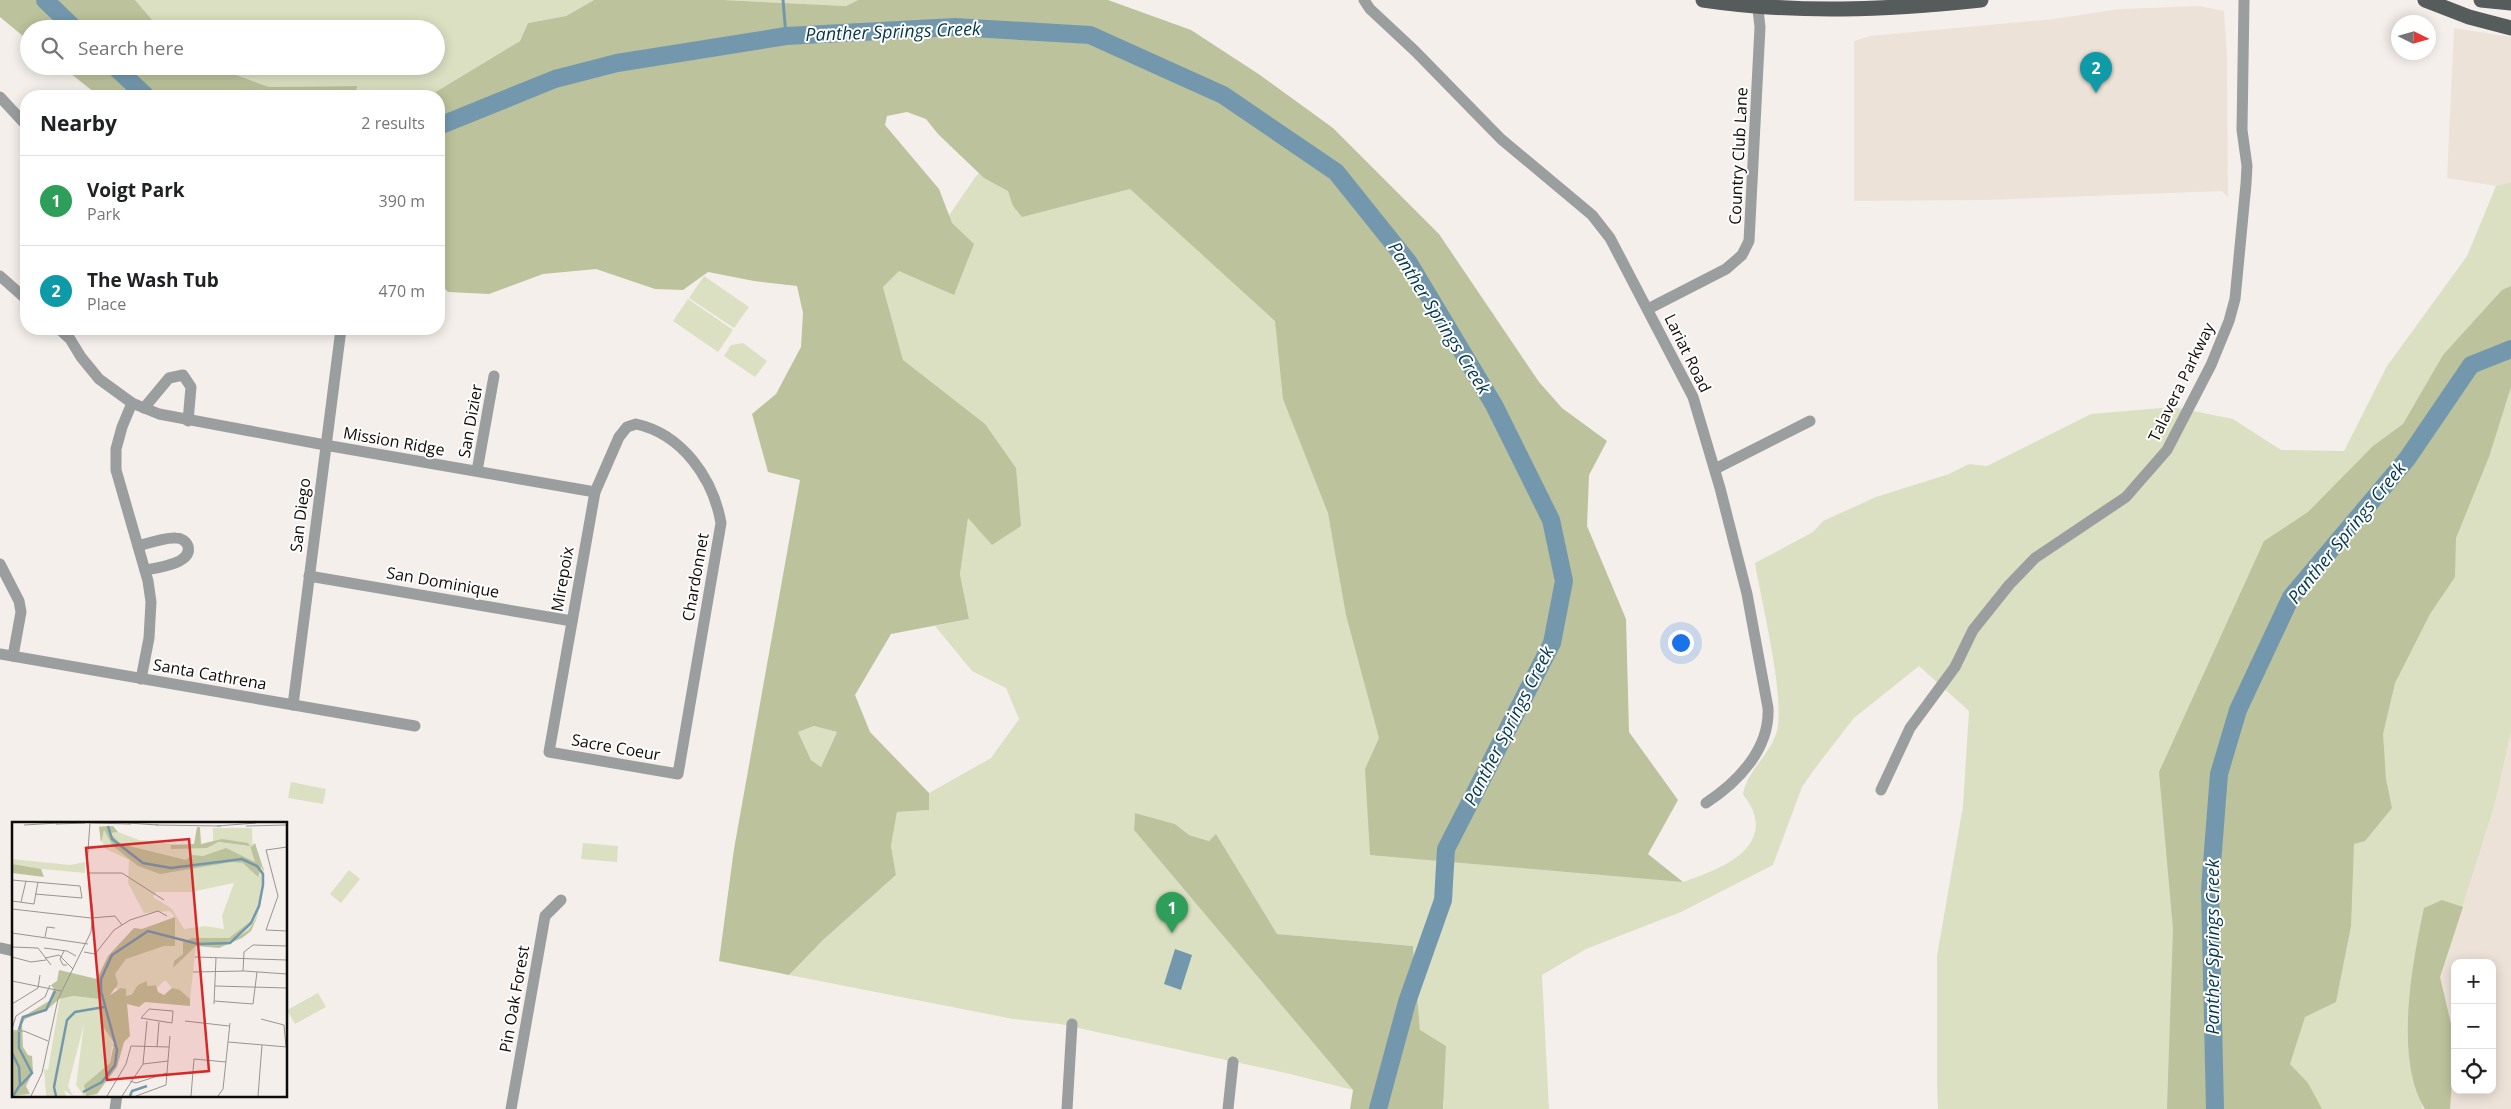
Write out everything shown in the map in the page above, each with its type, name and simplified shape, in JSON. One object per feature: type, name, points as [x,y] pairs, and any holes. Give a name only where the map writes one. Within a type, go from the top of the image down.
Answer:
[{"type":"main road","points":[[1703,0],[1844,10],[1981,0]]},
{"type":"main road","points":[[2425,0],[2469,17],[2504,26],[2511,18]]},
{"type":"main road","points":[[2481,0],[2511,3]]},
{"type":"street","name":"Lariat Road","points":[[1364,0],[1370,10],[1415,51],[1501,139],[1599,222],[1686,380],[1715,469],[1747,594],[1768,715],[1764,740],[1756,753],[1732,784],[1706,803]]},
{"type":"street","name":"Talavera Parkway","points":[[1882,790],[1910,728],[1955,667],[1973,630],[2009,585],[2035,558],[2126,497],[2167,450],[2211,365],[2229,321],[2235,299],[2246,184],[2247,166],[2242,130],[2244,0]]},
{"type":"street","name":"Country Club Lane","points":[[1648,309],[1726,269],[1742,255],[1749,241],[1758,4]]},
{"type":"street","points":[[0,97],[20,119]]},
{"type":"street","points":[[0,276],[20,293]]},
{"type":"street","name":"Mission Ridge","points":[[66,335],[81,358],[99,379],[132,403],[144,408],[188,420],[325,446],[595,492]]},
{"type":"street","name":"San Diego","points":[[294,705],[308,576],[340,335]]},
{"type":"street","points":[[144,408],[169,378],[183,375],[191,387],[188,420]]},
{"type":"street","name":"San Dizier","points":[[477,472],[494,376]]},
{"type":"street","points":[[132,403],[122,427],[116,450],[116,470],[145,570],[151,602],[149,638],[141,678]]},
{"type":"street","points":[[1715,469],[1810,421]]},
{"type":"street","name":"Mirepoix","points":[[549,752],[595,492],[619,437],[627,427],[636,424]]},
{"type":"street","name":"Chardonnet","points":[[636,424],[653,428],[674,440],[687,452],[713,494],[721,523],[678,774]]},
{"type":"street","points":[[138,546],[174,538],[182,539],[187,545],[186,558],[180,562],[145,570]]},
{"type":"street","points":[[0,564],[19,601],[21,612],[13,656]]},
{"type":"street","name":"San Dominique","points":[[308,576],[572,621]]},
{"type":"street","name":"Santa Cathrena","points":[[0,654],[415,726]]},
{"type":"street","name":"Sacre Coeur","points":[[549,752],[678,774]]},
{"type":"street","name":"Pin Oak Forest","points":[[511,1109],[545,916],[561,900]]},
{"type":"street","points":[[1067,1109],[1072,1024]]},
{"type":"street","points":[[1228,1109],[1232,1062]]},
{"type":"street","points":[[115,1109],[117,1096]]},
{"type":"shaded area","points":[[2199,6],[2224,11],[2227,57],[2228,198],[2222,191],[1985,200],[1854,201],[1854,41],[1870,36],[2054,19],[2119,9]]},
{"type":"shaded area","points":[[2454,28],[2511,37],[2511,182],[2496,186],[2447,178]]},
{"type":"shaded area","points":[[2511,732],[2511,1109],[2422,1109],[2427,1019],[2495,804]]},
{"type":"green space","points":[[0,0],[135,0],[152,20],[20,20],[20,34],[0,17]]},
{"type":"green space","points":[[135,0],[594,0],[566,16],[528,23],[520,41],[439,90],[357,90],[357,86],[269,87],[236,75],[445,75],[445,20],[152,20]]},
{"type":"green space","points":[[594,0],[723,0],[846,6],[858,0],[1108,0],[1191,30],[1260,75],[1333,128],[1439,234],[1539,382],[1562,408],[1607,441],[1589,475],[1587,526],[1626,619],[1629,732],[1678,800],[1648,854],[1683,882],[1370,855],[1365,769],[1379,738],[1346,615],[1328,513],[1283,399],[1275,321],[1130,189],[1022,217],[1013,206],[1008,191],[984,178],[938,134],[926,119],[907,112],[887,116],[885,125],[939,189],[952,223],[974,244],[954,295],[899,271],[883,287],[903,360],[985,424],[1016,468],[1021,526],[992,545],[968,518],[960,574],[969,619],[891,634],[855,695],[870,732],[929,793],[929,810],[897,812],[891,846],[896,875],[823,940],[789,975],[719,961],[734,849],[800,480],[768,472],[752,414],[776,394],[801,347],[803,313],[797,286],[754,281],[708,272],[683,290],[655,289],[596,269],[543,274],[489,294],[448,292],[445,289],[445,90],[439,90],[520,41],[528,23],[566,16]],"holes":[[[814,726],[837,732],[821,767],[811,760],[798,732]]]},
{"type":"green space","points":[[723,0],[858,0],[846,6]]},
{"type":"green space","points":[[72,75],[236,75],[269,87],[357,86],[357,90],[91,90]]},
{"type":"green space","points":[[1042,111],[1235,219],[1522,805],[1683,882],[1708,873],[1735,859],[1746,849],[1753,838],[1756,826],[1753,811],[1743,794],[1749,778],[1768,750],[1776,734],[1779,719],[1776,676],[1755,563],[1813,532],[1823,521],[1876,497],[1949,474],[1969,464],[1987,466],[2091,414],[2173,407],[2233,419],[2281,450],[2344,451],[2387,366],[2467,256],[2496,186],[2511,182],[2511,732],[2495,804],[2427,1019],[2422,1109],[1938,1109],[1937,956],[1963,806],[1969,711],[1919,666],[1854,718],[1816,767],[1802,787],[1773,865],[1681,912],[1586,949],[1542,975],[1549,1109],[1443,1109],[1444,1102],[1420,1030],[1413,946],[1277,934],[1216,835],[1209,841],[1189,835],[1175,824],[1135,813],[1134,830],[1353,1090],[1286,1073],[1060,1024],[1013,1019],[789,975],[823,940],[896,875],[891,846],[897,812],[929,810],[929,793],[991,758],[1019,719],[1006,688],[972,671],[935,626],[969,619],[960,574],[968,518],[903,360],[883,287],[941,227],[976,176]]},
{"type":"green space","points":[[704,276],[749,307],[734,328],[689,298]]},
{"type":"green space","points":[[2511,286],[2511,387],[2489,457],[2456,538],[2455,577],[2430,614],[2395,683],[2383,734],[2386,779],[2392,808],[2365,841],[2354,844],[2351,926],[2336,1002],[2305,1017],[2290,1064],[2308,1083],[2322,1109],[2167,1109],[2173,929],[2159,772],[2264,541],[2308,512],[2373,446],[2403,424],[2443,355],[2502,290]]},
{"type":"green space","points":[[688,299],[733,330],[718,352],[673,321]]},
{"type":"green space","points":[[743,343],[767,361],[755,377],[724,356],[731,345]]},
{"type":"green space","points":[[814,726],[837,732],[821,767],[811,760],[797,732]]},
{"type":"green space","points":[[291,782],[326,789],[323,804],[288,798]]},
{"type":"green space","points":[[1135,813],[1175,824],[1189,835],[1209,841],[1216,834],[1277,934],[1413,946],[1420,1030],[1446,1046],[1443,1109],[1350,1109],[1353,1090],[1134,830]]},
{"type":"green space","points":[[583,843],[618,846],[617,862],[581,859]]},
{"type":"green space","points":[[349,870],[360,879],[341,903],[330,894]]},
{"type":"green space","points":[[2442,900],[2463,907],[2440,977],[2451,1024],[2450,1109],[2425,1109],[2416,1089],[2410,1065],[2408,1011],[2415,956],[2424,908]]},
{"type":"green space","points":[[318,993],[326,1007],[295,1024],[288,1009]]},
{"type":"water","points":[[1175,949],[1192,955],[1181,990],[1164,984]]},
{"type":"waterway","name":"Panther Springs Creek","points":[[45,0],[66,20]]},
{"type":"waterway","points":[[783,0],[786,36]]},
{"type":"waterway","name":"Panther Springs Creek","points":[[445,124],[555,79],[617,63],[786,36],[955,27],[1090,35],[1223,95],[1336,172],[1409,263],[1494,405],[1551,520],[1564,581],[1552,643],[1446,849],[1443,900],[1407,1002],[1378,1109]]},
{"type":"waterway","name":"Panther Springs Creek","points":[[124,75],[140,90]]},
{"type":"waterway","name":"Panther Springs Creek","points":[[2215,1109],[2210,889],[2219,774],[2238,710],[2291,597],[2407,459],[2471,365],[2511,349]]},
{"type":"place","name":"The Wash Tub","points":[[2096,93]]},
{"type":"place","name":"Voigt Park","points":[[1172,933]]}]
